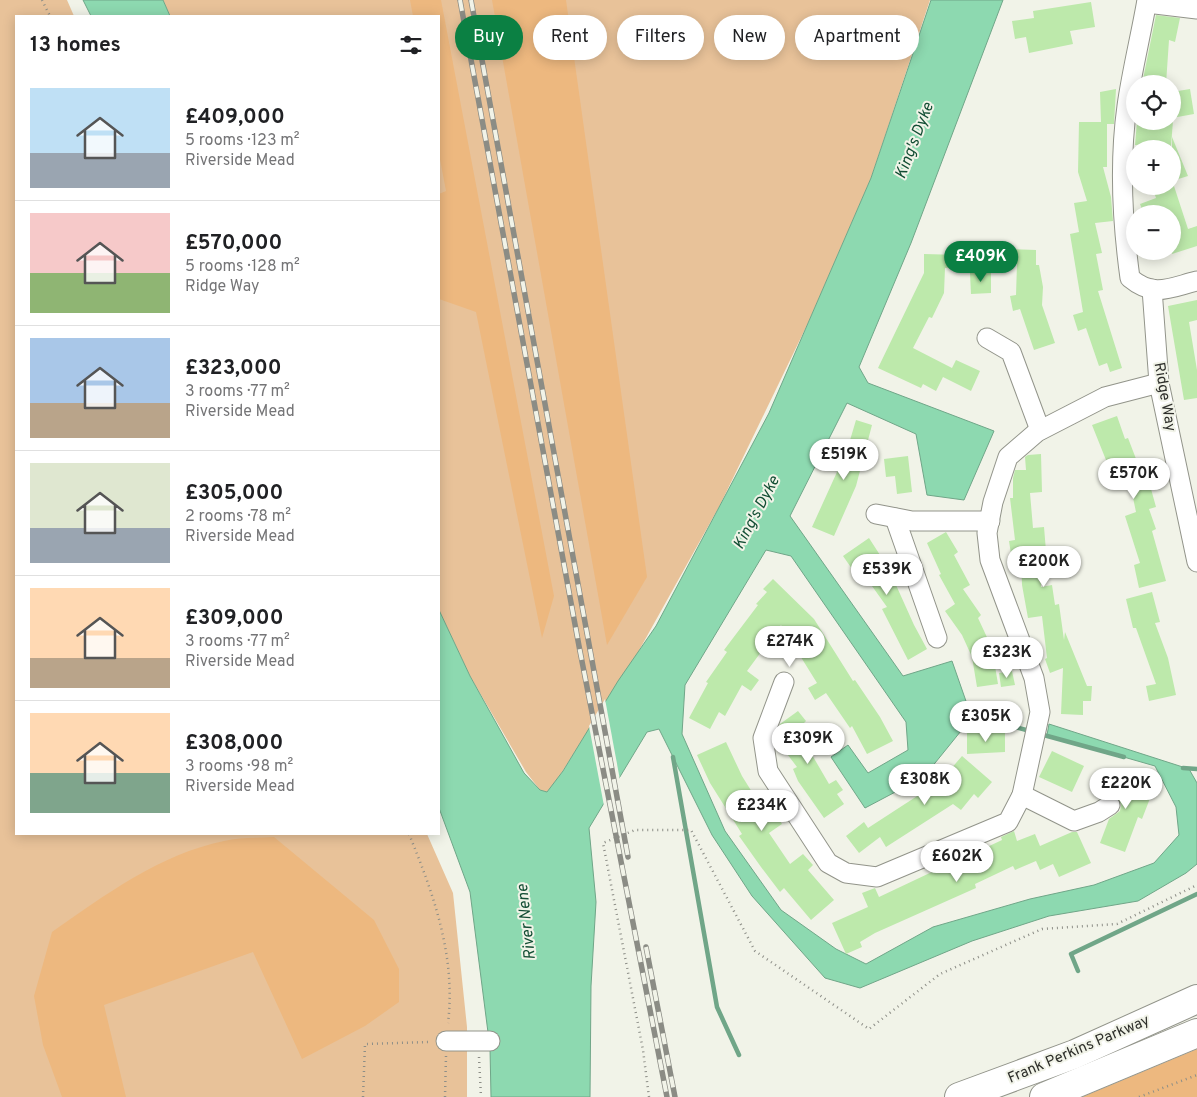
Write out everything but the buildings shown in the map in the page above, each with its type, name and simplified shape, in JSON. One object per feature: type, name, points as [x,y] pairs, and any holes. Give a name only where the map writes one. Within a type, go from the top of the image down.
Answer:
[{"type":"highway","name":"Frank Perkins Parkway","points":[[959,1097],[1074,1054],[1197,999]]},
{"type":"highway","name":"Frank Perkins Parkway","points":[[1044,1097],[1197,1032]]},
{"type":"street","points":[[1197,8],[1147,1],[1127,106],[1122,171],[1124,229],[1130,278],[1142,288],[1160,291],[1197,281]]},
{"type":"street","name":"Ridge Way","points":[[1152,289],[1159,382],[1188,478],[1197,562]]},
{"type":"street","points":[[987,338],[1011,352],[1040,430]]},
{"type":"street","points":[[784,682],[763,738],[768,771],[828,863],[846,873],[876,876],[1008,822],[1022,795],[1040,712],[1034,678],[990,560],[987,533],[1008,457],[1040,430],[1105,397],[1159,382]]},
{"type":"street","points":[[876,514],[912,521],[990,521]]},
{"type":"street","points":[[895,518],[937,638]]},
{"type":"street","points":[[1022,795],[1074,821],[1099,812],[1110,805]]},
{"type":"street","points":[[449,1050],[485,1047]]},
{"type":"path","points":[[42,0],[50,15]]},
{"type":"path","points":[[649,1097],[643,1050],[603,843],[635,830],[691,830],[755,951],[869,1029],[940,974],[1042,929],[1117,924],[1197,885]]},
{"type":"path","points":[[409,835],[430,883],[445,937],[449,993],[449,1050],[445,1097]]},
{"type":"path","points":[[363,1097],[365,1044],[449,1050]]},
{"type":"path","points":[[481,1097],[485,1047]]},
{"type":"path","points":[[1139,1097],[1197,1075]]},
{"type":"shaded area","points":[[0,0],[67,0],[74,15],[15,15],[15,835],[427,835],[453,893],[467,1027],[467,1097],[0,1097]]},
{"type":"shaded area","points":[[163,0],[930,0],[919,33],[919,15],[795,15],[795,60],[910,60],[871,178],[808,323],[720,505],[637,654],[555,783],[547,792],[540,790],[526,772],[470,676],[440,612],[440,15],[170,15]]},
{"type":"shaded area","points":[[410,0],[441,0],[554,596],[542,638],[476,312],[440,299],[440,194],[446,191],[440,159],[440,15],[413,15]]},
{"type":"shaded area","points":[[492,0],[566,0],[568,15],[533,15],[533,60],[574,60],[647,577],[607,645],[503,60],[523,60],[523,15],[495,15]]},
{"type":"shaded area","points":[[274,837],[374,920],[399,969],[399,1002],[365,1026],[302,1059],[253,952],[104,1005],[126,1097],[62,1097],[43,1045],[34,996],[52,932],[113,890],[155,866],[178,856],[200,847],[230,840]]},
{"type":"shaded area","points":[[1197,1049],[1197,1097],[1082,1097]]},
{"type":"water","points":[[83,0],[163,0],[170,15],[90,15]]},
{"type":"water","points":[[931,0],[1003,0],[911,243],[859,367],[868,383],[994,431],[964,500],[927,495],[916,434],[847,403],[790,516],[903,676],[952,661],[967,704],[1010,719],[1007,732],[965,726],[931,768],[901,789],[865,808],[831,757],[848,745],[868,773],[908,750],[906,722],[791,556],[766,550],[685,685],[682,734],[725,831],[781,910],[836,949],[866,964],[933,927],[1030,899],[1094,885],[1154,863],[1179,835],[1176,807],[1155,766],[1047,735],[1049,724],[1189,769],[1197,783],[1197,864],[1186,873],[1138,901],[1049,916],[972,941],[860,988],[825,978],[752,896],[712,835],[659,729],[647,732],[589,828],[596,902],[591,986],[590,1097],[491,1097],[490,1048],[470,892],[440,811],[440,612],[470,676],[524,773],[540,790],[547,792],[563,771],[618,681],[656,626],[769,413],[871,178],[911,60],[919,60],[919,36]]},
{"type":"pier","points":[[605,699],[620,780],[604,806],[589,726]]},
{"type":"waterway","points":[[1004,724],[1030,731]]},
{"type":"waterway","points":[[1040,734],[1124,757]]},
{"type":"waterway","points":[[673,757],[717,1007],[739,1055]]},
{"type":"waterway","points":[[1183,768],[1197,769]]},
{"type":"waterway","points":[[1078,971],[1071,954],[1197,894]]},
{"type":"railway","points":[[460,0],[579,646],[667,1097]]},
{"type":"railway","points":[[471,0],[628,857]]},
{"type":"railway","points":[[646,947],[675,1097]]},
{"type":"water label","name":"King's Dyke","points":[[915,141]]},
{"type":"water label","name":"King's Dyke","points":[[757,513]]},
{"type":"water label","name":"River Nene","points":[[527,922]]}]
